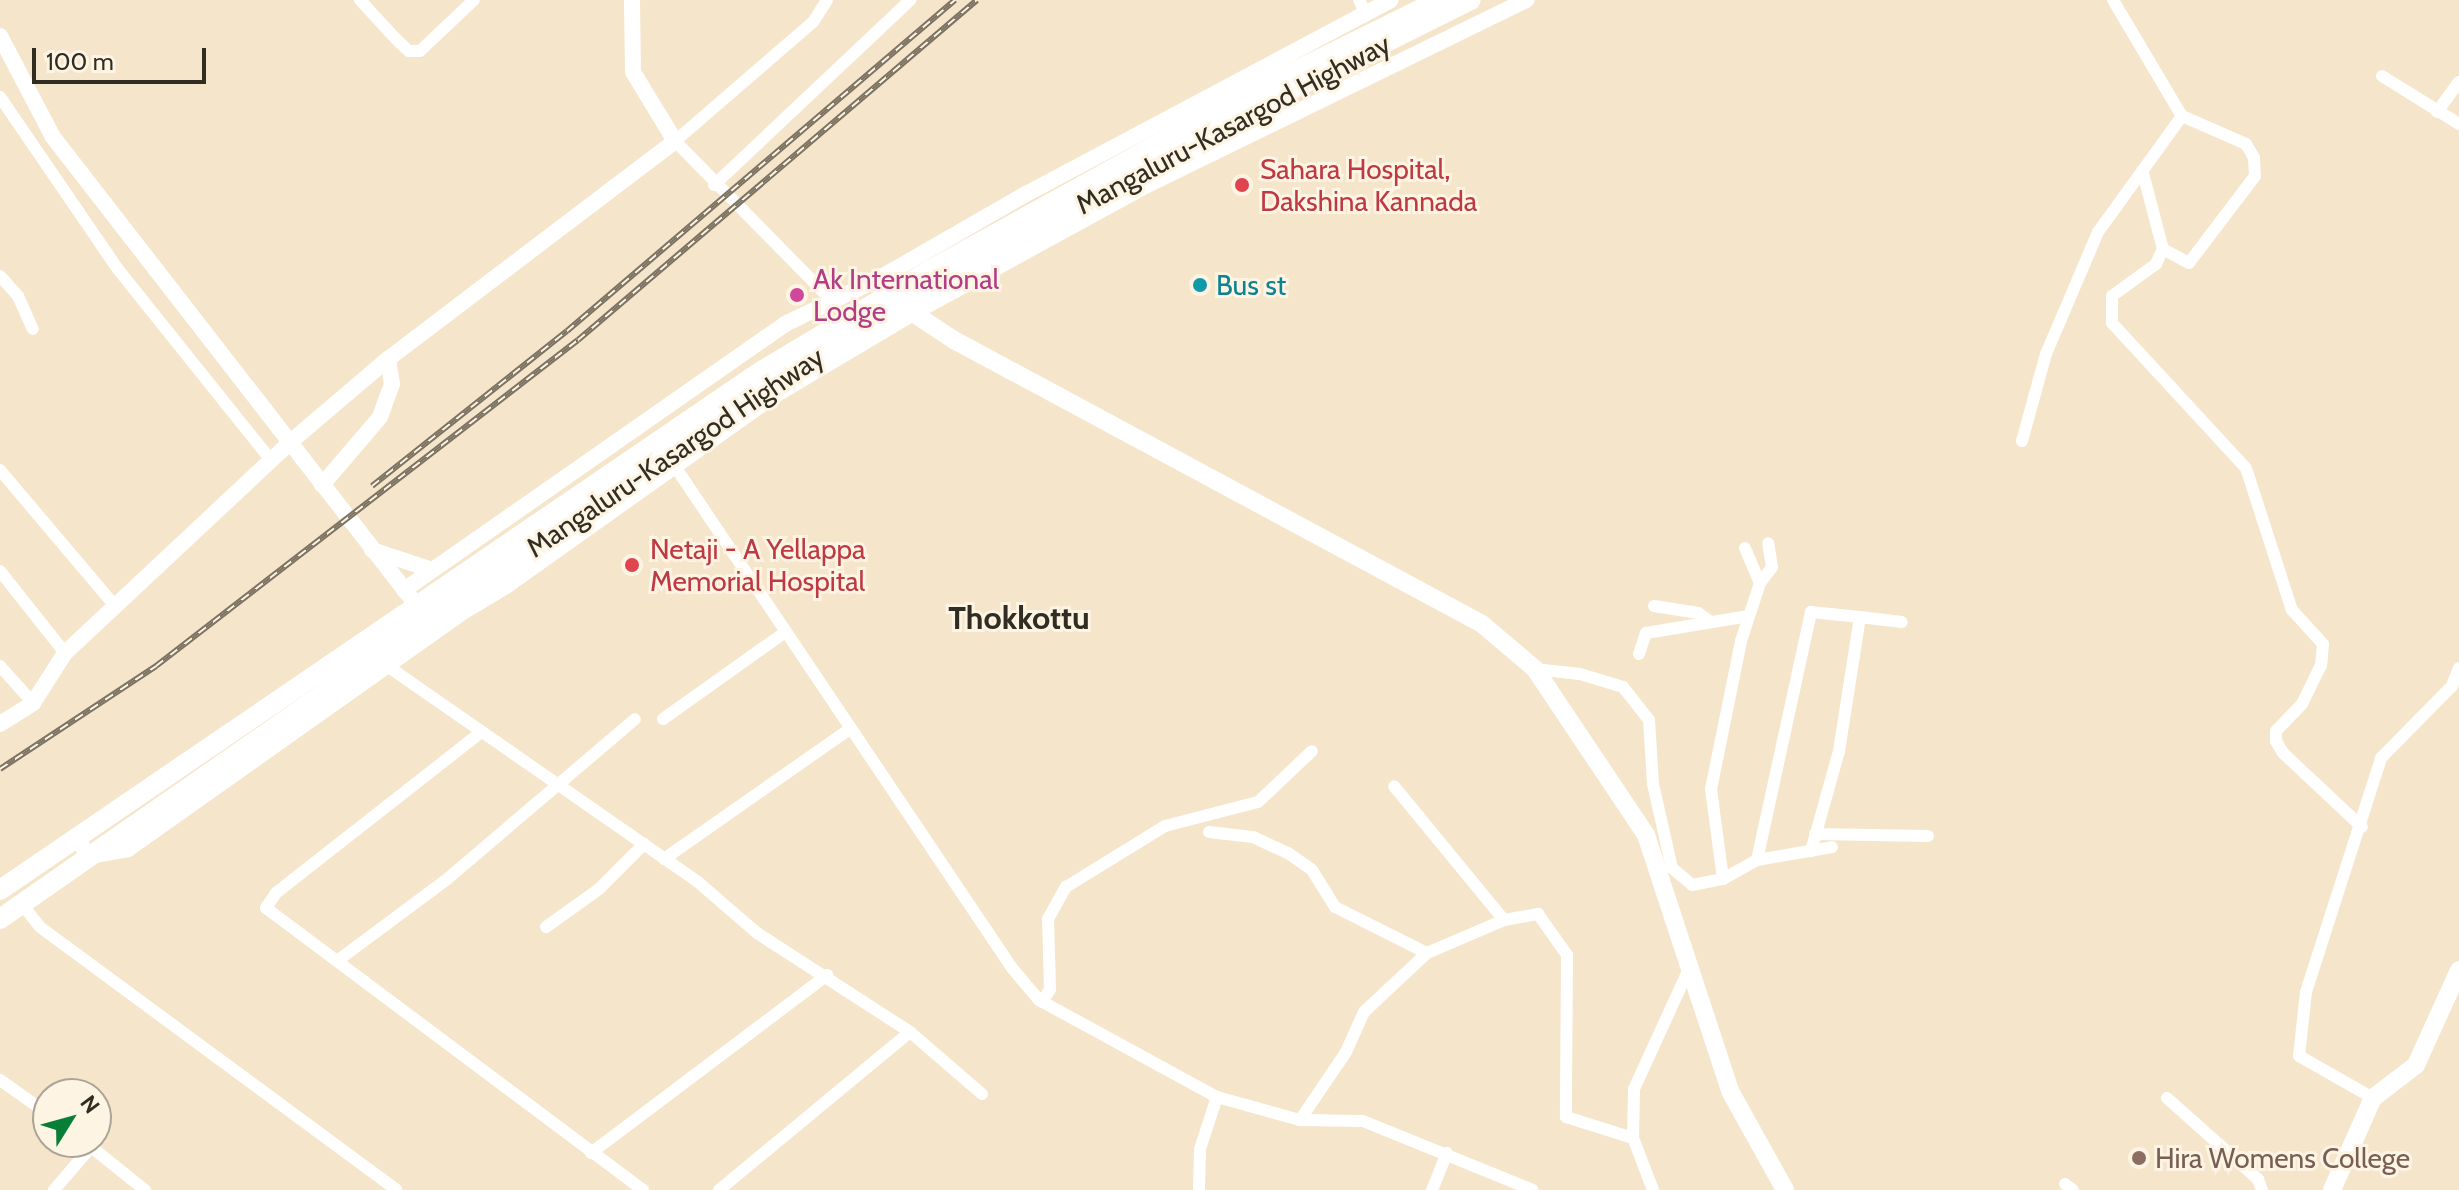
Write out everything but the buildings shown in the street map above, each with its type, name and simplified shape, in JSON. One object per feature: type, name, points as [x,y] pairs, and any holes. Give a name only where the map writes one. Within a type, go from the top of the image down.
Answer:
[{"type":"highway","name":"Mangaluru-Kasargod Highway","points":[[541,532],[763,370],[883,297],[1249,94],[1439,0]]},
{"type":"highway","name":"Mangaluru-Kasargod Highway","points":[[0,890],[418,604],[541,532],[856,330],[1262,104],[1471,0]]},
{"type":"highway","name":"Mangaluru-Kasargod Highway","points":[[0,919],[89,856],[383,663],[418,604]]},
{"type":"main road","points":[[878,279],[913,313],[1482,624],[1535,669],[1617,786],[1666,868],[1689,969],[1730,1091],[1785,1190]]},
{"type":"main road","points":[[2332,1190],[2373,1098],[2416,1065],[2459,970]]},
{"type":"street","points":[[360,0],[409,51],[420,51],[474,0]]},
{"type":"street","points":[[632,0],[633,72],[675,141],[714,185],[831,300]]},
{"type":"street","points":[[0,724],[33,703],[65,653],[288,444],[388,359],[675,141],[813,22],[827,0]]},
{"type":"street","points":[[714,185],[910,0]]},
{"type":"street","points":[[418,604],[432,570],[734,357],[831,300],[878,279],[1362,6],[1391,0]]},
{"type":"street","points":[[982,1094],[910,1032],[827,975],[757,933],[644,844],[383,663],[458,615],[772,397],[913,313],[1141,188],[1527,0]]},
{"type":"street","points":[[2113,0],[2182,116],[2246,144],[2254,158],[2255,176],[2189,263],[2163,249]]},
{"type":"street","points":[[0,36],[53,137],[368,546],[418,604],[458,615]]},
{"type":"street","points":[[2382,76],[2459,124]]},
{"type":"street","points":[[2437,112],[2459,82]]},
{"type":"street","points":[[0,97],[117,268],[271,460]]},
{"type":"street","points":[[2022,441],[2046,354],[2098,232],[2182,116]]},
{"type":"street","points":[[2143,173],[2163,249],[2156,264],[2112,296],[2112,323],[2246,468],[2292,610],[2323,644],[2321,665],[2302,704],[2276,731],[2276,741],[2283,753],[2362,827]]},
{"type":"street","points":[[0,276],[18,296],[33,329]]},
{"type":"street","points":[[322,485],[380,417],[392,384],[388,359]]},
{"type":"street","points":[[674,465],[784,633],[1023,984],[1042,1002],[1217,1097],[1300,1120],[1363,1121],[1533,1190]]},
{"type":"street","points":[[0,470],[115,606]]},
{"type":"street","points":[[1723,879],[1711,789],[1749,616],[1760,583],[1772,567],[1768,543]]},
{"type":"street","points":[[368,546],[432,570]]},
{"type":"street","points":[[1745,548],[1760,583]]},
{"type":"street","points":[[0,571],[65,653]]},
{"type":"street","points":[[1654,606],[1698,613],[1708,620]]},
{"type":"street","points":[[1757,860],[1811,612],[1902,622]]},
{"type":"street","points":[[1639,654],[1646,633],[1708,620],[1749,616]]},
{"type":"street","points":[[1811,851],[1839,751],[1860,617]]},
{"type":"street","points":[[663,719],[784,633]]},
{"type":"street","points":[[0,666],[33,703]]},
{"type":"street","points":[[2373,1098],[2299,1056],[2306,992],[2362,827],[2381,758],[2452,686],[2459,668]]},
{"type":"street","points":[[1535,669],[1580,674],[1623,687],[1649,720],[1653,784],[1666,868],[1692,885],[1723,879],[1757,860],[1832,847]]},
{"type":"street","points":[[337,961],[446,880],[554,783],[635,719]]},
{"type":"street","points":[[664,859],[850,729]]},
{"type":"street","points":[[480,733],[265,902],[279,919],[643,1190]]},
{"type":"street","points":[[1042,1002],[1050,989],[1048,919],[1066,887],[1165,826],[1258,802],[1312,751]]},
{"type":"street","points":[[1394,786],[1504,920]]},
{"type":"street","points":[[1209,832],[1253,837],[1288,853],[1312,870],[1335,907],[1427,953]]},
{"type":"street","points":[[1815,834],[1928,836]]},
{"type":"street","points":[[76,837],[89,856]]},
{"type":"street","points":[[546,927],[599,889],[644,844]]},
{"type":"street","points":[[22,904],[40,927],[397,1190]]},
{"type":"street","points":[[1300,1120],[1346,1052],[1364,1012],[1427,953],[1504,920],[1538,914],[1567,955],[1566,1117],[1633,1138]]},
{"type":"street","points":[[1653,1190],[1633,1138],[1634,1089],[1689,969]]},
{"type":"street","points":[[591,1153],[827,975]]},
{"type":"street","points":[[719,1190],[910,1032]]},
{"type":"street","points":[[0,1080],[32,1103]]},
{"type":"street","points":[[1199,1190],[1200,1149],[1217,1097]]},
{"type":"street","points":[[2167,1098],[2258,1179],[2262,1190]]},
{"type":"street","points":[[1432,1190],[1447,1153]]},
{"type":"street","points":[[54,1190],[78,1158]]},
{"type":"street","points":[[105,1158],[145,1190]]},
{"type":"railway","points":[[372,486],[567,331],[955,0]]},
{"type":"railway","points":[[0,769],[156,666],[578,340],[977,0]]},
{"type":"place","name":"Sahara Hospital, Dakshina Kannada","points":[[1242,185]]},
{"type":"place","name":"Bus st","points":[[1200,285]]},
{"type":"place","name":"Ak International Lodge","points":[[797,295]]},
{"type":"place","name":"Netaji - A Yellappa Memorial Hospital","points":[[632,565]]},
{"type":"place","name":"Hira Womens College","points":[[2139,1158]]},
{"type":"district","name":"Thokkottu","points":[[1019,618]]}]
